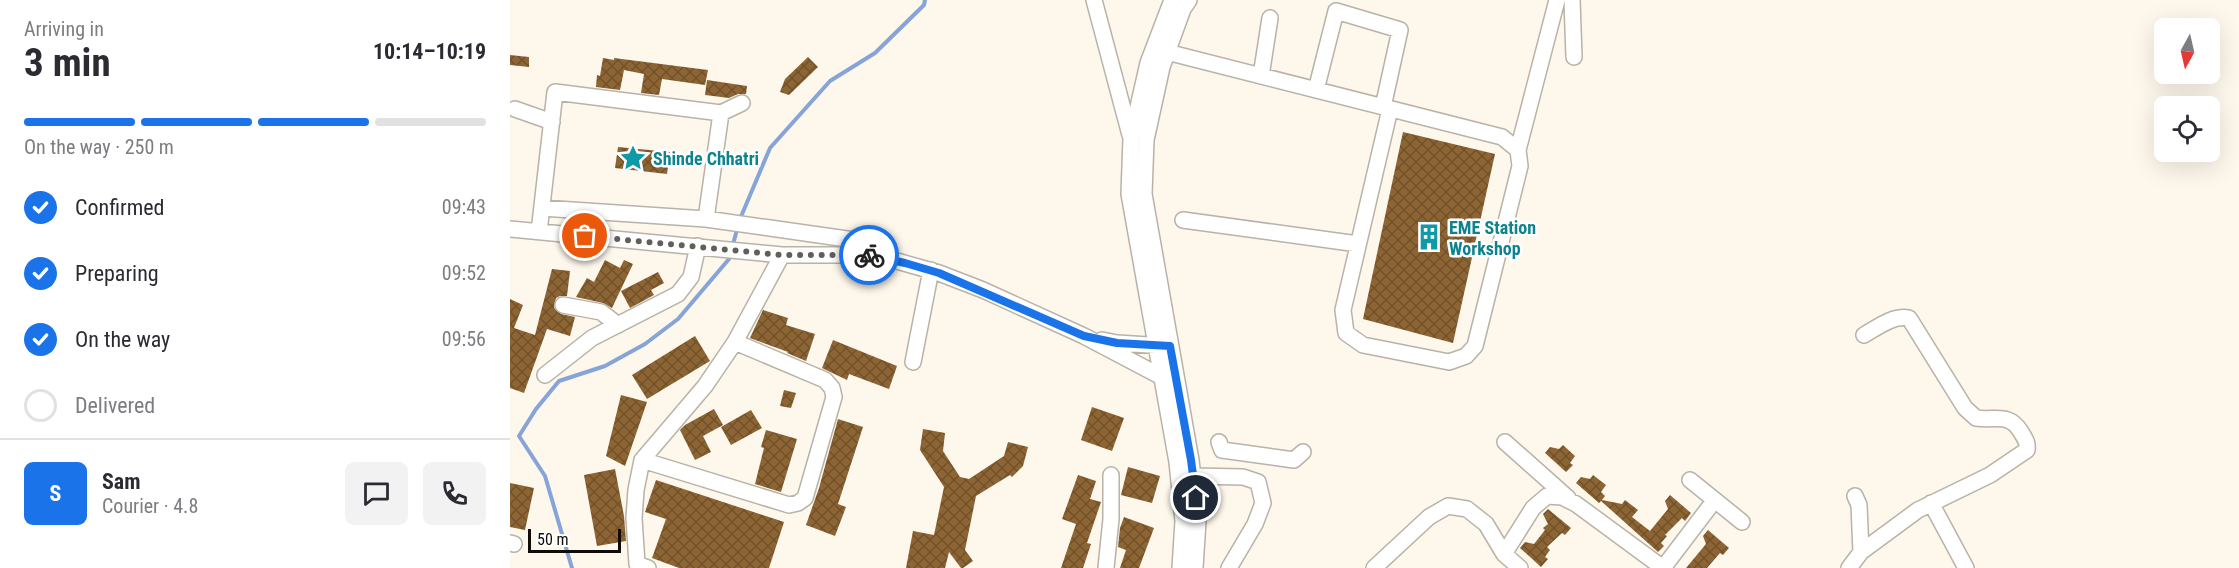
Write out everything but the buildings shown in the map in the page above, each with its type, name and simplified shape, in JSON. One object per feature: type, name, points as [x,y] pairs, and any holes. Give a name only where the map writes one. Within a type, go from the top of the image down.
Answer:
[{"type":"street","points":[[1094,0],[1138,139]]},
{"type":"street","points":[[1160,50],[1172,0]]},
{"type":"street","points":[[1189,0],[1160,50],[1148,63],[1129,194],[1168,375],[1193,476],[1198,521],[1195,568]]},
{"type":"street","points":[[1316,90],[1336,12],[1400,30],[1387,108],[1343,310],[1346,333],[1363,345],[1449,362],[1466,356],[1475,346],[1520,166],[1518,150],[1557,0]]},
{"type":"street","points":[[1572,0],[1574,57]]},
{"type":"street","points":[[1261,76],[1270,18]]},
{"type":"street","points":[[1160,50],[1502,137],[1518,150]]},
{"type":"street","points":[[539,232],[555,92],[721,113],[742,103]]},
{"type":"street","points":[[515,109],[552,122]]},
{"type":"street","points":[[706,219],[721,113]]},
{"type":"street","points":[[542,208],[706,219],[855,240],[876,255]]},
{"type":"street","points":[[1183,220],[1358,244]]},
{"type":"street","points":[[510,230],[782,255],[876,255],[931,270],[982,290],[1168,375]]},
{"type":"street","points":[[545,375],[592,338],[678,294],[691,277],[705,247]]},
{"type":"street","points":[[648,568],[637,564],[635,530],[636,490],[642,460],[705,386],[735,342],[782,255]]},
{"type":"street","points":[[913,362],[931,270]]},
{"type":"street","points":[[563,305],[601,312],[618,325]]},
{"type":"street","points":[[1849,568],[1862,552],[1918,510],[1990,475],[2027,450],[2028,443],[2015,423],[2007,419],[1976,418],[1965,408],[1909,318],[1902,317],[1886,323],[1864,336]]},
{"type":"street","points":[[1084,336],[1117,343],[1162,346]]},
{"type":"street","points":[[642,460],[789,505],[805,498],[834,397],[832,388],[825,380],[735,342]]},
{"type":"street","points":[[1168,375],[1183,521],[1180,568]]},
{"type":"street","points":[[1219,442],[1222,450],[1294,460],[1303,452]]},
{"type":"street","points":[[1505,442],[1573,502],[1663,568],[1714,501]]},
{"type":"street","points":[[1229,568],[1255,524],[1263,503],[1258,482],[1264,455]]},
{"type":"street","points":[[1106,568],[1111,519],[1111,475]]},
{"type":"street","points":[[1193,476],[1242,477],[1258,482]]},
{"type":"street","points":[[1690,480],[1742,522]]},
{"type":"street","points":[[1504,554],[1533,508],[1547,496],[1562,497],[1573,502]]},
{"type":"street","points":[[1855,496],[1859,505],[1862,552]]},
{"type":"street","points":[[1931,503],[1966,568]]},
{"type":"street","points":[[1374,568],[1429,517],[1448,506],[1467,509],[1486,524],[1504,554],[1520,568]]},
{"type":"waterway","points":[[740,219],[770,148],[830,81],[875,53],[924,5],[925,0]]},
{"type":"waterway","points":[[732,248],[738,226]]},
{"type":"waterway","points":[[572,568],[545,476],[519,436],[536,409],[559,381],[605,366],[645,344],[678,319],[730,255]]},
{"type":"way so far","points":[[585,236],[782,255],[869,255]]},
{"type":"place","name":"Shinde Chhatri","points":[[633,158]]},
{"type":"place","name":"EME Station Workshop","points":[[1429,237]]},
{"type":"route","points":[[869,255],[939,273],[1084,336],[1117,343],[1170,346],[1196,498]]}]
